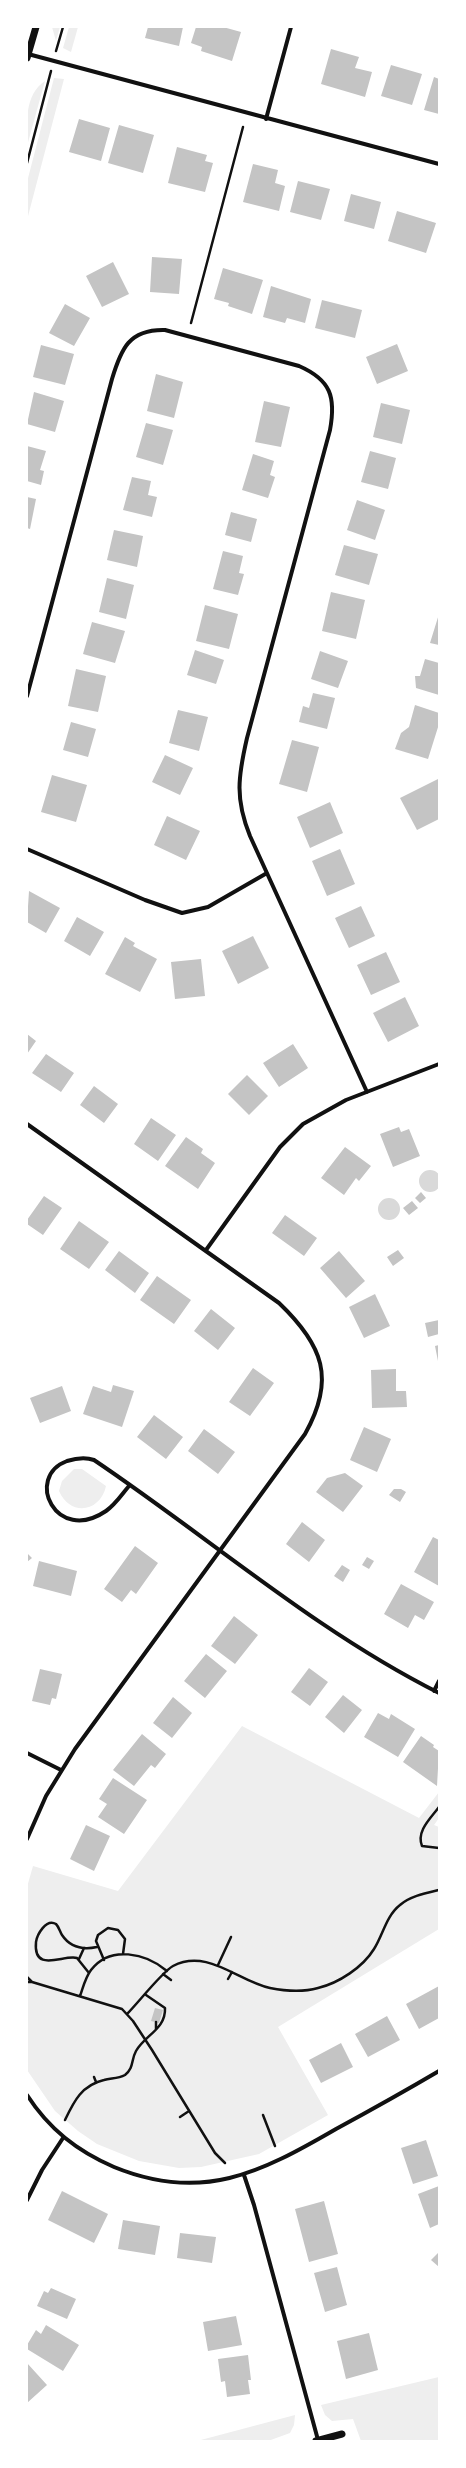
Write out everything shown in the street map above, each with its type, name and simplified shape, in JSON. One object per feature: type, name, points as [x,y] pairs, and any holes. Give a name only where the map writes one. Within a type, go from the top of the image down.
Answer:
[{"type":"street","points":[[36,27],[28,56],[439,164]]},
{"type":"street","points":[[266,119],[291,27]]},
{"type":"street","points":[[27,696],[112,379],[118,359],[128,343],[148,331],[165,330],[299,366],[317,376],[332,396],[330,430],[247,738],[239,775],[238,788],[242,812],[267,874],[367,1092]]},
{"type":"street","points":[[27,849],[145,900],[182,913],[208,907],[267,874]]},
{"type":"street","points":[[206,1250],[292,1133],[326,1109],[439,1064]]},
{"type":"street","points":[[27,1124],[280,1303],[303,1327],[318,1355],[322,1383],[319,1406],[305,1434],[61,1770],[35,1819],[27,1839]]},
{"type":"street","points":[[129,1486],[107,1510],[92,1519],[76,1521],[61,1515],[55,1508],[47,1492],[49,1478],[57,1467],[72,1460],[86,1458],[94,1460],[303,1612],[367,1654],[439,1693]]},
{"type":"street","points":[[434,1691],[439,1681]]},
{"type":"street","points":[[27,1753],[61,1770]]},
{"type":"street","points":[[27,2095],[41,2115],[63,2138],[75,2148],[104,2163],[152,2178],[189,2182],[208,2182],[244,2175],[287,2158],[439,2071]]},
{"type":"street","points":[[27,2200],[42,2170],[63,2138]]},
{"type":"street","points":[[244,2175],[254,2205],[317,2441],[342,2434]]},
{"type":"path","points":[[58,45],[63,27]]},
{"type":"path","points":[[27,163],[49,79]]},
{"type":"path","points":[[191,323],[243,127]]},
{"type":"path","points":[[439,1807],[421,1832],[420,1840],[422,1846],[439,1848]]},
{"type":"path","points":[[127,2014],[146,1995],[166,1971],[180,1963],[194,1961],[218,1965],[269,1988],[287,1990],[317,1989],[332,1984],[346,1975],[368,1957],[391,1916],[400,1905],[409,1899],[439,1890]]},
{"type":"path","points":[[89,1973],[79,1960],[74,1957],[54,1962],[42,1958],[37,1954],[37,1937],[46,1925],[52,1923],[56,1924],[70,1944],[84,1948],[97,1947]]},
{"type":"path","points":[[104,1960],[97,1947],[98,1935],[108,1928],[113,1928],[125,1939],[123,1954]]},
{"type":"path","points":[[218,1965],[231,1937]]},
{"type":"path","points":[[79,1960],[84,1948]]},
{"type":"path","points":[[80,1996],[89,1973],[104,1960],[123,1954],[148,1958],[166,1971]]},
{"type":"path","points":[[228,1979],[232,1972]]},
{"type":"path","points":[[163,1974],[172,1980]]},
{"type":"path","points":[[27,1977],[32,1982]]},
{"type":"path","points":[[27,1982],[32,1982],[116,2006],[127,2014],[146,2041],[215,2153],[225,2163]]},
{"type":"path","points":[[65,2120],[82,2091],[96,2082],[118,2078],[125,2074],[132,2067],[136,2051],[162,2024],[165,2008],[146,1995]]},
{"type":"path","points":[[156,2022],[156,2030]]},
{"type":"path","points":[[94,2077],[96,2082]]},
{"type":"path","points":[[180,2117],[190,2111]]},
{"type":"path","points":[[263,2115],[275,2146]]},
{"type":"shaded area","points":[[52,27],[60,27],[56,41]]},
{"type":"shaded area","points":[[69,27],[78,27],[71,52],[63,48]]},
{"type":"shaded area","points":[[54,78],[64,79],[27,220],[27,182]]},
{"type":"shaded area","points":[[45,81],[27,146],[27,119],[30,102],[38,87]]},
{"type":"shaded area","points":[[430,1170],[434,1171],[440,1177],[440,1185],[434,1191],[430,1192],[426,1191],[420,1185],[419,1181],[420,1177],[426,1171]]},
{"type":"shaded area","points":[[389,1198],[397,1201],[400,1209],[397,1217],[389,1220],[381,1217],[378,1209],[381,1201]]},
{"type":"shaded area","points":[[74,1469],[82,1469],[106,1486],[103,1494],[92,1506],[78,1508],[71,1505],[64,1500],[59,1491],[62,1481]]},
{"type":"shaded area","points":[[242,1726],[419,1818],[439,1792],[439,1818],[434,1825],[439,1827],[439,1929],[278,2027],[328,2115],[259,2154],[201,2167],[179,2168],[139,2161],[97,2144],[78,2131],[55,2111],[27,2070],[27,1887],[33,1866],[118,1891]]},
{"type":"shaded area","points":[[439,2377],[439,2441],[361,2441],[353,2419],[332,2421],[325,2415],[321,2405]]},
{"type":"shaded area","points":[[295,2415],[294,2425],[290,2433],[268,2441],[197,2441]]},
{"type":"building","points":[[148,27],[183,27],[179,46],[145,38]]},
{"type":"building","points":[[196,27],[223,27],[241,32],[232,61],[201,51],[202,47],[191,43]]},
{"type":"building","points":[[331,49],[359,57],[355,68],[372,72],[365,97],[321,84]]},
{"type":"building","points":[[391,65],[422,74],[412,105],[381,96]]},
{"type":"building","points":[[434,77],[439,79],[439,114],[424,110]]},
{"type":"building","points":[[79,119],[110,128],[101,161],[69,152]]},
{"type":"building","points":[[119,125],[154,135],[143,173],[108,163]]},
{"type":"building","points":[[177,147],[207,155],[205,161],[213,163],[205,192],[168,183]]},
{"type":"building","points":[[253,164],[278,170],[275,183],[285,186],[279,211],[243,202]]},
{"type":"building","points":[[298,181],[330,189],[321,220],[290,212]]},
{"type":"building","points":[[351,194],[381,202],[374,229],[344,221]]},
{"type":"building","points":[[397,211],[436,223],[426,253],[388,241]]},
{"type":"building","points":[[152,257],[182,259],[179,294],[150,292]]},
{"type":"building","points":[[113,262],[129,294],[102,307],[86,276]]},
{"type":"building","points":[[223,268],[263,280],[252,314],[228,306],[229,303],[214,299]]},
{"type":"building","points":[[271,286],[311,299],[305,323],[287,318],[285,323],[263,317]]},
{"type":"building","points":[[322,300],[362,310],[355,338],[315,328]]},
{"type":"building","points":[[65,304],[90,318],[74,346],[49,333]]},
{"type":"building","points":[[397,344],[408,371],[377,384],[366,357]]},
{"type":"building","points":[[41,345],[74,354],[65,385],[33,377]]},
{"type":"building","points":[[156,374],[183,382],[174,418],[147,411]]},
{"type":"building","points":[[34,392],[64,401],[55,432],[27,424]]},
{"type":"building","points":[[264,401],[290,407],[281,447],[255,442]]},
{"type":"building","points":[[381,403],[410,410],[402,444],[373,437]]},
{"type":"building","points":[[146,423],[173,430],[163,465],[136,457]]},
{"type":"building","points":[[27,446],[46,451],[40,470],[44,471],[41,485],[27,481]]},
{"type":"building","points":[[370,451],[396,458],[388,489],[361,482]]},
{"type":"building","points":[[253,454],[274,461],[270,475],[275,477],[268,498],[242,490]]},
{"type":"building","points":[[132,477],[151,481],[148,495],[157,497],[152,517],[123,510]]},
{"type":"building","points":[[27,497],[36,499],[30,529],[27,528]]},
{"type":"building","points":[[357,500],[385,510],[375,540],[347,530]]},
{"type":"building","points":[[231,512],[257,519],[251,542],[225,535]]},
{"type":"building","points":[[114,530],[143,536],[137,567],[107,560]]},
{"type":"building","points":[[344,545],[378,554],[369,585],[335,575]]},
{"type":"building","points":[[223,551],[243,556],[239,573],[244,574],[238,595],[213,589]]},
{"type":"building","points":[[107,578],[134,585],[126,619],[99,612]]},
{"type":"building","points":[[331,592],[365,600],[356,639],[322,631]]},
{"type":"building","points":[[205,605],[238,614],[229,649],[196,641]]},
{"type":"building","points":[[439,614],[439,645],[430,643]]},
{"type":"building","points":[[92,622],[125,631],[115,663],[83,654]]},
{"type":"building","points":[[195,650],[224,660],[216,684],[187,675]]},
{"type":"building","points":[[320,651],[348,661],[338,688],[311,679]]},
{"type":"building","points":[[425,659],[439,663],[439,695],[416,688],[415,676],[420,676]]},
{"type":"building","points":[[76,669],[106,676],[98,712],[68,706]]},
{"type":"building","points":[[313,693],[335,698],[327,729],[299,722],[303,706],[309,708]]},
{"type":"building","points":[[415,705],[439,713],[439,724],[428,759],[395,749],[401,733],[409,727]]},
{"type":"building","points":[[178,710],[208,717],[199,751],[169,743]]},
{"type":"building","points":[[71,722],[96,729],[88,757],[63,750]]},
{"type":"building","points":[[292,740],[319,747],[307,792],[279,784]]},
{"type":"building","points":[[165,755],[193,768],[180,795],[152,782]]},
{"type":"building","points":[[52,775],[87,785],[76,822],[41,812]]},
{"type":"building","points":[[438,779],[439,819],[417,830],[400,798]]},
{"type":"building","points":[[330,802],[343,833],[310,848],[297,817]]},
{"type":"building","points":[[167,816],[200,831],[186,860],[154,845]]},
{"type":"building","points":[[340,849],[355,884],[327,896],[312,861]]},
{"type":"building","points":[[29,891],[60,908],[46,933],[27,922]]},
{"type":"building","points":[[361,906],[375,936],[349,948],[335,918]]},
{"type":"building","points":[[77,917],[104,932],[90,956],[64,941]]},
{"type":"building","points":[[253,936],[269,968],[238,984],[222,951]]},
{"type":"building","points":[[125,937],[135,943],[133,946],[157,959],[140,992],[105,974]]},
{"type":"building","points":[[386,952],[400,982],[371,995],[357,965]]},
{"type":"building","points":[[201,959],[205,996],[175,999],[171,962]]},
{"type":"building","points":[[405,997],[419,1026],[388,1042],[373,1013]]},
{"type":"building","points":[[27,1034],[36,1041],[27,1054]]},
{"type":"building","points":[[293,1044],[308,1068],[279,1087],[263,1063]]},
{"type":"building","points":[[46,1054],[74,1073],[61,1092],[32,1073]]},
{"type":"building","points":[[247,1075],[268,1096],[249,1115],[228,1094]]},
{"type":"building","points":[[94,1086],[118,1104],[104,1123],[80,1105]]},
{"type":"building","points":[[151,1118],[176,1135],[158,1161],[134,1144]]},
{"type":"building","points":[[399,1127],[401,1132],[409,1129],[420,1156],[393,1167],[380,1134]]},
{"type":"building","points":[[186,1137],[203,1149],[201,1153],[215,1163],[198,1189],[165,1166]]},
{"type":"building","points":[[345,1147],[371,1166],[359,1181],[356,1178],[344,1195],[321,1178]]},
{"type":"building","points":[[421,1192],[426,1198],[420,1203],[415,1198]]},
{"type":"building","points":[[44,1196],[62,1208],[43,1235],[27,1224],[27,1220]]},
{"type":"building","points":[[412,1201],[418,1208],[409,1215],[403,1208]]},
{"type":"building","points":[[285,1215],[317,1238],[304,1256],[272,1233]]},
{"type":"building","points":[[79,1221],[109,1242],[89,1269],[60,1249]]},
{"type":"building","points":[[398,1250],[404,1258],[393,1266],[387,1257]]},
{"type":"building","points":[[119,1251],[149,1273],[135,1293],[105,1270]]},
{"type":"building","points":[[339,1251],[365,1281],[346,1298],[320,1268]]},
{"type":"building","points":[[157,1276],[191,1300],[174,1324],[140,1300]]},
{"type":"building","points":[[375,1294],[390,1326],[364,1338],[349,1307]]},
{"type":"building","points":[[211,1309],[235,1328],[218,1350],[194,1331]]},
{"type":"building","points":[[439,1320],[439,1334],[428,1337],[425,1323]]},
{"type":"building","points":[[439,1345],[439,1361],[438,1361],[435,1346]]},
{"type":"building","points":[[253,1368],[274,1383],[250,1416],[229,1402]]},
{"type":"building","points":[[396,1369],[396,1391],[406,1391],[407,1407],[372,1408],[371,1370]]},
{"type":"building","points":[[113,1385],[134,1391],[122,1427],[83,1414],[93,1386],[111,1392]]},
{"type":"building","points":[[62,1386],[71,1411],[40,1423],[30,1398]]},
{"type":"building","points":[[154,1415],[183,1437],[166,1459],[137,1437]]},
{"type":"building","points":[[364,1427],[391,1439],[377,1472],[350,1460]]},
{"type":"building","points":[[204,1429],[235,1452],[218,1474],[188,1451]]},
{"type":"building","points":[[345,1473],[363,1486],[343,1512],[316,1492],[327,1478]]},
{"type":"building","points":[[394,1489],[401,1489],[406,1492],[400,1502],[389,1495]]},
{"type":"building","points":[[302,1522],[325,1540],[309,1562],[286,1544]]},
{"type":"building","points":[[433,1537],[439,1540],[439,1586],[414,1572]]},
{"type":"building","points":[[135,1546],[158,1563],[136,1594],[131,1590],[122,1602],[104,1589]]},
{"type":"building","points":[[27,1553],[32,1558],[27,1562]]},
{"type":"building","points":[[367,1557],[374,1561],[369,1569],[362,1565]]},
{"type":"building","points":[[39,1561],[77,1571],[71,1596],[33,1586]]},
{"type":"building","points":[[342,1565],[350,1570],[343,1582],[334,1576]]},
{"type":"building","points":[[401,1584],[434,1602],[424,1620],[415,1615],[408,1628],[384,1614]]},
{"type":"building","points":[[234,1616],[258,1635],[235,1664],[211,1646]]},
{"type":"building","points":[[206,1654],[227,1671],[205,1698],[184,1681]]},
{"type":"building","points":[[309,1668],[328,1682],[310,1706],[291,1692]]},
{"type":"building","points":[[40,1669],[62,1674],[56,1699],[52,1698],[50,1705],[32,1701]]},
{"type":"building","points":[[343,1695],[362,1710],[344,1733],[325,1717]]},
{"type":"building","points":[[173,1697],[192,1713],[172,1738],[153,1723]]},
{"type":"building","points":[[378,1713],[389,1719],[391,1714],[415,1729],[398,1757],[364,1737]]},
{"type":"building","points":[[142,1734],[166,1754],[155,1768],[151,1765],[134,1786],[113,1770]]},
{"type":"building","points":[[421,1736],[434,1745],[433,1747],[439,1751],[437,1786],[403,1762]]},
{"type":"building","points":[[113,1778],[147,1800],[124,1834],[98,1817],[107,1804],[99,1799]]},
{"type":"building","points":[[86,1825],[110,1836],[94,1871],[70,1859]]},
{"type":"building","points":[[439,1986],[439,2018],[419,2029],[406,2004]]},
{"type":"building","points":[[155,2008],[163,2010],[159,2023],[151,2021]]},
{"type":"building","points":[[387,2016],[400,2040],[368,2057],[355,2034]]},
{"type":"building","points":[[341,2043],[353,2067],[321,2083],[309,2060]]},
{"type":"building","points":[[426,2140],[438,2176],[413,2184],[401,2148]]},
{"type":"building","points":[[439,2186],[439,2224],[430,2228],[418,2194]]},
{"type":"building","points":[[62,2191],[108,2214],[94,2243],[48,2220]]},
{"type":"building","points":[[324,2201],[338,2254],[309,2262],[295,2209]]},
{"type":"building","points":[[123,2220],[160,2226],[155,2255],[118,2249]]},
{"type":"building","points":[[180,2233],[216,2237],[212,2263],[177,2258]]},
{"type":"building","points":[[439,2252],[439,2267],[431,2260]]},
{"type":"building","points":[[337,2267],[347,2305],[325,2312],[314,2273]]},
{"type":"building","points":[[51,2288],[76,2299],[67,2319],[37,2306],[44,2291],[48,2293]]},
{"type":"building","points":[[236,2316],[242,2345],[208,2351],[203,2322]]},
{"type":"building","points":[[46,2325],[79,2345],[63,2371],[27,2349],[27,2345],[36,2330],[41,2334]]},
{"type":"building","points":[[369,2333],[378,2370],[346,2379],[337,2341]]},
{"type":"building","points":[[248,2355],[251,2380],[248,2380],[250,2394],[227,2397],[225,2381],[221,2382],[218,2359]]},
{"type":"building","points":[[27,2363],[47,2385],[27,2403]]}]
